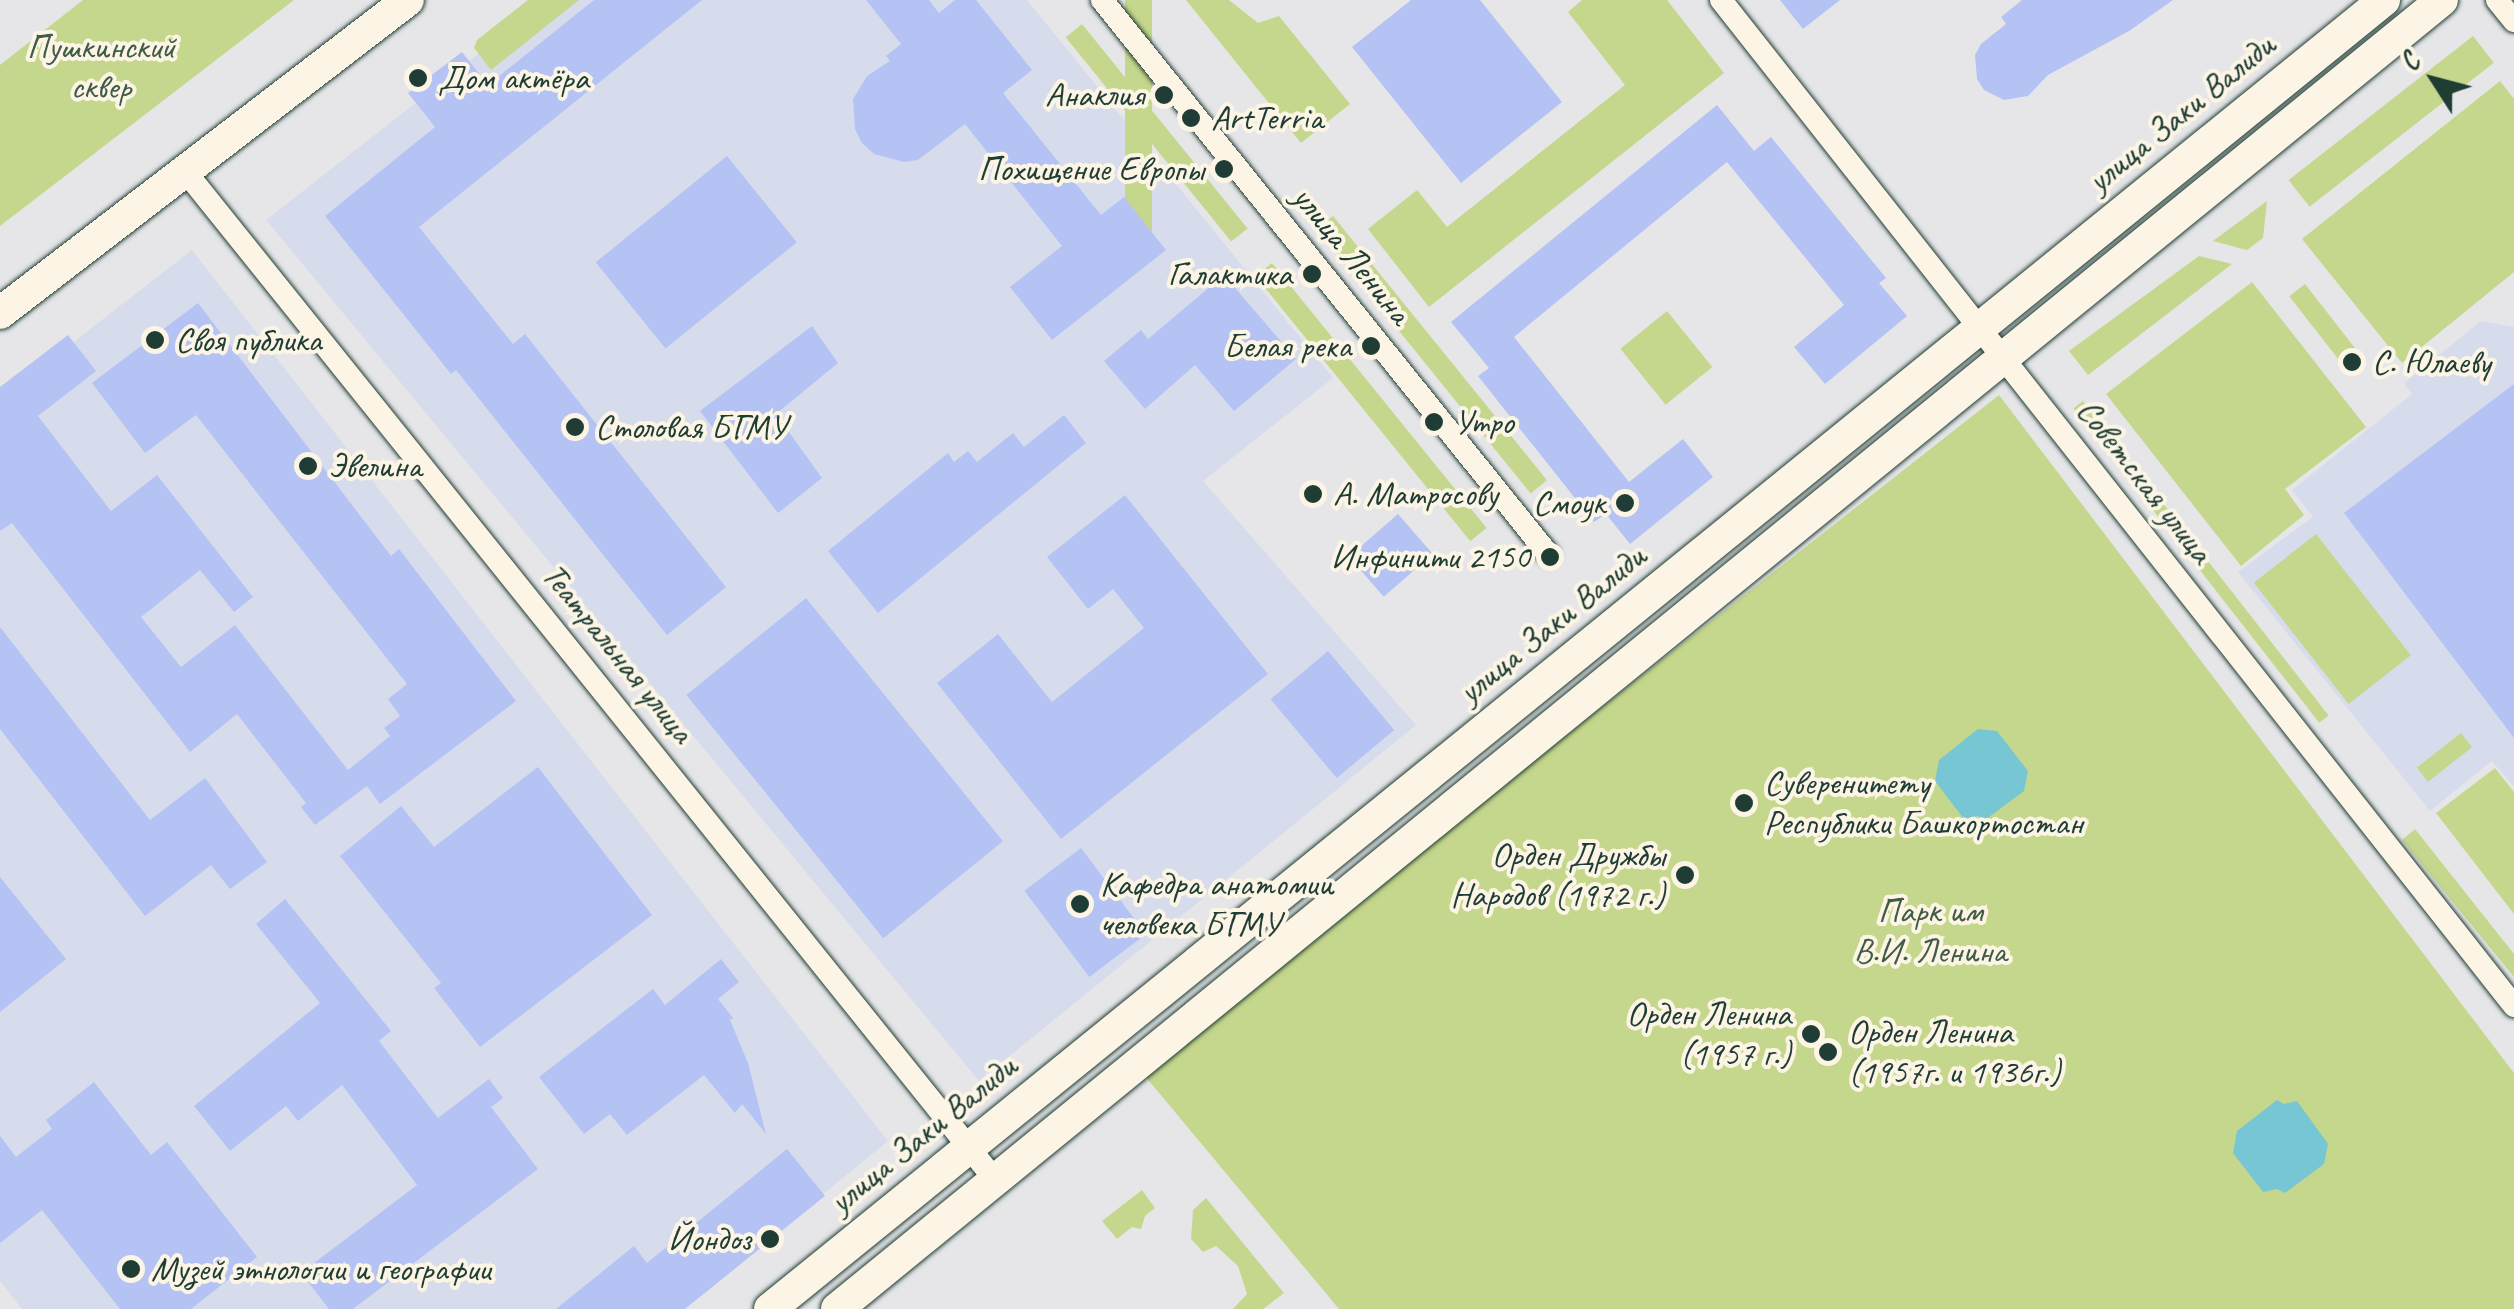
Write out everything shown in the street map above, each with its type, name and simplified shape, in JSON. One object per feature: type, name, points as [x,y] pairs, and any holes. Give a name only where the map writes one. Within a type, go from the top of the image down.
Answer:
[{"type":"main road","points":[[0,313],[408,0]]},
{"type":"main road","name":"улица Заки Валиди","points":[[770,1309],[2384,0]]},
{"type":"main road","points":[[836,1309],[2442,0]]},
{"type":"street","name":"улица Ленина","points":[[1102,0],[1548,554]]},
{"type":"street","name":"Советская улица","points":[[1721,0],[2514,1006]]},
{"type":"street","points":[[2497,0],[2514,21]]},
{"type":"street","name":"Театральная улица","points":[[186,171],[995,1180]]},
{"type":"shaded area","points":[[547,0],[1027,0],[1333,378],[1203,481],[1416,725],[979,1081],[266,220]]},
{"type":"shaded area","points":[[192,250],[888,1141],[683,1309],[22,1309],[0,1281],[0,399]]},
{"type":"shaded area","points":[[2481,321],[2514,327],[2514,787],[2492,761],[2430,811],[2238,572],[2313,517],[2292,490],[2412,394],[2404,383]]},
{"type":"green space","name":"Пушкинский сквер","points":[[83,0],[294,0],[0,226],[0,65]]},
{"type":"green space","points":[[528,0],[579,0],[491,70],[474,48],[477,40]]},
{"type":"green space","points":[[1125,0],[1152,0],[1152,251],[1125,251]]},
{"type":"green space","points":[[1186,0],[1229,0],[1258,23],[1279,16],[1350,104],[1301,143]]},
{"type":"green space","points":[[1582,0],[1667,0],[1724,73],[1429,307],[1368,229],[1417,190],[1447,227],[1625,85],[1568,12]]},
{"type":"green space","points":[[1082,24],[1248,228],[1231,242],[1066,37]]},
{"type":"green space","points":[[2473,36],[2494,63],[2310,207],[2289,180]]},
{"type":"green space","points":[[2500,81],[2514,99],[2514,272],[2402,363],[2302,239]]},
{"type":"green space","points":[[2267,201],[2263,238],[2247,250],[2213,241]]},
{"type":"green space","points":[[1333,216],[1547,480],[1531,493],[1317,229]]},
{"type":"green space","points":[[2199,256],[2232,264],[2088,375],[2069,351]]},
{"type":"green space","points":[[1272,263],[1487,528],[1470,541],[1256,276]]},
{"type":"green space","points":[[2252,282],[2366,427],[2285,489],[2304,515],[2241,566],[2106,394]]},
{"type":"green space","points":[[2305,284],[2357,350],[2341,363],[2289,296]]},
{"type":"green space","points":[[1667,311],[1712,367],[1666,405],[1620,349]]},
{"type":"green space","name":"Парк им В.И. Ленина","points":[[1999,395],[2514,1073],[2514,1309],[1339,1309],[1140,1070]]},
{"type":"green space","points":[[2083,401],[2329,715],[2319,723],[2074,408]]},
{"type":"green space","points":[[2316,534],[2411,655],[2349,704],[2254,583]]},
{"type":"green space","points":[[2461,733],[2472,747],[2428,782],[2417,767]]},
{"type":"green space","points":[[2495,768],[2514,792],[2514,914],[2436,813]]},
{"type":"green space","points":[[2415,829],[2514,954],[2514,977],[2402,840]]},
{"type":"green space","points":[[1142,1190],[1155,1208],[1145,1216],[1141,1229],[1132,1227],[1117,1239],[1102,1221]]},
{"type":"green space","points":[[1206,1198],[1284,1293],[1263,1309],[1233,1309],[1247,1294],[1238,1266],[1216,1246],[1203,1252],[1191,1239],[1193,1210]]},
{"type":"water","points":[[1978,729],[1997,731],[2028,771],[2024,791],[1985,820],[1978,816],[1964,819],[1935,781],[1939,760]]},
{"type":"water","points":[[2277,1100],[2284,1104],[2297,1101],[2328,1144],[2324,1164],[2285,1193],[2277,1189],[2263,1192],[2233,1153],[2237,1131]]},
{"type":"building","points":[[594,0],[702,0],[419,227],[513,344],[525,334],[726,587],[667,635],[456,370],[451,374],[325,216],[435,127],[408,93],[462,52],[488,85]]},
{"type":"building","points":[[866,0],[929,0],[939,13],[955,0],[976,0],[1032,70],[1003,93],[1101,215],[1124,197],[1166,250],[1052,340],[1010,287],[1062,246],[965,124],[918,160],[904,162],[874,154],[862,143],[855,129],[853,99],[867,76],[890,61],[886,56],[901,44]]},
{"type":"building","points":[[1411,0],[1480,0],[1562,102],[1461,183],[1352,47]]},
{"type":"building","points":[[1780,0],[1840,0],[1803,29]]},
{"type":"building","points":[[2022,0],[2173,0],[2129,31],[2048,75],[2028,96],[2004,100],[1984,90],[1977,79],[1975,55],[1981,44],[2006,24],[2001,17]]},
{"type":"building","points":[[1717,105],[1754,151],[1771,137],[1886,278],[1879,283],[1907,316],[1825,384],[1794,347],[1844,305],[1727,162],[1514,337],[1629,482],[1683,439],[1713,477],[1630,544],[1606,514],[1594,522],[1478,376],[1489,368],[1451,322]]},
{"type":"building","points":[[727,156],[797,242],[666,349],[596,262]]},
{"type":"building","points":[[1224,275],[1296,359],[1234,411],[1195,365],[1145,409],[1104,361],[1141,330],[1148,339]]},
{"type":"building","points":[[198,303],[391,556],[399,549],[516,701],[380,804],[367,786],[315,825],[301,807],[306,803],[237,714],[190,752],[12,523],[0,531],[0,387],[68,335],[96,371],[38,416],[111,511],[157,475],[253,597],[234,612],[200,570],[141,617],[181,667],[235,625],[348,770],[390,736],[384,728],[400,716],[388,699],[407,684],[196,415],[145,453],[92,383]]},
{"type":"building","points":[[812,326],[838,363],[776,414],[822,478],[778,513],[700,411]]},
{"type":"building","points":[[2514,384],[2514,738],[2344,513]]},
{"type":"building","points":[[1064,415],[1086,443],[878,613],[828,551],[948,453],[954,462],[968,451],[977,462],[1013,433],[1024,447]]},
{"type":"building","points":[[1125,495],[1268,674],[1061,839],[937,683],[998,634],[1052,702],[1144,628],[1113,589],[1088,609],[1047,557]]},
{"type":"building","points":[[1398,514],[1433,554],[1384,597],[1349,557]]},
{"type":"building","points":[[806,598],[1003,841],[883,938],[686,695]]},
{"type":"building","points":[[0,627],[150,820],[205,778],[267,862],[230,889],[211,865],[145,916],[0,729]]},
{"type":"building","points":[[1328,651],[1394,730],[1337,778],[1271,699]]},
{"type":"building","points":[[538,767],[652,915],[480,1047],[434,988],[441,983],[340,856],[401,806],[434,847]]},
{"type":"building","points":[[1081,848],[1146,934],[1089,977],[1024,891]]},
{"type":"building","points":[[0,877],[66,959],[0,1012]]},
{"type":"building","points":[[285,899],[391,1031],[379,1041],[438,1118],[489,1079],[503,1098],[491,1107],[538,1169],[353,1309],[329,1309],[301,1273],[417,1185],[342,1085],[298,1121],[286,1106],[230,1151],[194,1106],[320,1003],[256,924]]},
{"type":"building","points":[[721,959],[739,982],[718,999],[733,1018],[730,1020],[748,1063],[766,1134],[742,1104],[735,1113],[704,1075],[627,1135],[610,1114],[584,1134],[539,1077],[653,989],[665,1005]]},
{"type":"building","points":[[94,1082],[151,1155],[167,1142],[257,1257],[191,1309],[120,1309],[42,1210],[0,1243],[0,1136],[16,1157],[52,1129],[46,1120]]},
{"type":"building","points":[[787,1149],[825,1196],[685,1309],[556,1309],[634,1246],[647,1263]]},
{"type":"place","name":"Дом актёра","points":[[418,78]]},
{"type":"place","name":"Анаклия","points":[[1164,95]]},
{"type":"place","name":"ArtTerria","points":[[1191,118]]},
{"type":"place","name":"Похищение Европы","points":[[1224,169]]},
{"type":"place","name":"Галактика","points":[[1312,274]]},
{"type":"place","name":"Своя публика","points":[[155,340]]},
{"type":"place","name":"Белая река","points":[[1371,346]]},
{"type":"place","name":"С. Юлаеву","points":[[2352,362]]},
{"type":"place","name":"Утро","points":[[1434,422]]},
{"type":"place","name":"Столовая БГМУ","points":[[575,427]]},
{"type":"place","name":"Эвелина","points":[[308,466]]},
{"type":"place","name":"А. Матросову","points":[[1313,494]]},
{"type":"place","name":"Смоук","points":[[1625,503]]},
{"type":"place","name":"Инфинити 2150","points":[[1550,557]]},
{"type":"place","name":"Суверенитету Республики Башкортостан","points":[[1744,803]]},
{"type":"place","name":"Орден Дружбы Народов (1972 г.)","points":[[1685,875]]},
{"type":"place","name":"Кафедра анатомии человека БГМУ","points":[[1080,904]]},
{"type":"place","name":"Орден Ленина (1957 г.)","points":[[1811,1034]]},
{"type":"place","name":"Орден Ленина (1957г. и 1936г.)","points":[[1828,1052]]},
{"type":"place","name":"Йондоз","points":[[770,1239]]},
{"type":"place","name":"Музей этнологии и географии","points":[[131,1269]]}]
